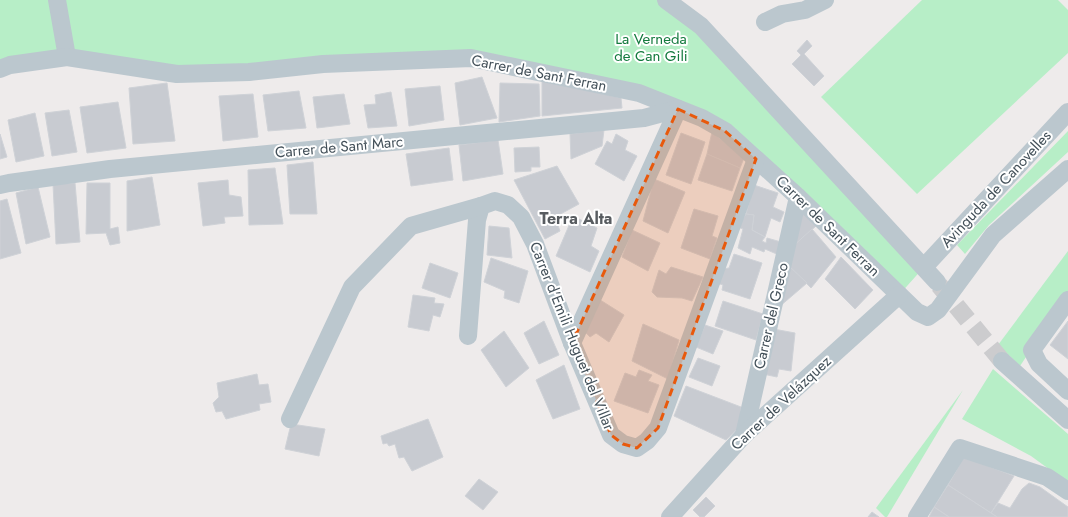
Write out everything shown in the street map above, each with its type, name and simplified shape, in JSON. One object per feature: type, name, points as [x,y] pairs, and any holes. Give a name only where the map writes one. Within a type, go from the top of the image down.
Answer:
[{"type":"street","points":[[57,0],[67,56]]},
{"type":"street","points":[[666,0],[701,26],[937,282]]},
{"type":"street","points":[[765,22],[782,14],[805,10],[825,0]]},
{"type":"street","name":"Carrer de Sant Ferran","points":[[0,69],[67,56],[177,74],[250,72],[323,64],[471,58],[584,80],[639,93],[678,110],[702,118],[725,131],[798,197],[917,312],[928,317],[938,310],[993,235],[1068,169]]},
{"type":"street","points":[[572,343],[678,110]]},
{"type":"street","name":"Carrer de Sant Marc","points":[[0,185],[110,169],[644,118],[678,110]]},
{"type":"street","name":"Avinguda de Canovelles","points":[[924,267],[1068,112]]},
{"type":"street","name":"Carrer d'Emili Huguet del Villar","points":[[290,419],[352,287],[411,226],[495,201],[508,205],[521,217],[535,244],[572,343],[611,435],[623,444],[637,448],[647,441],[658,428],[756,159]]},
{"type":"street","name":"Carrer del Greco","points":[[744,435],[798,197]]},
{"type":"street","points":[[468,336],[477,220],[481,206]]},
{"type":"street","name":"Carrer de Velázquez","points":[[670,517],[744,435],[899,294]]},
{"type":"street","points":[[1068,300],[1032,350],[1039,364],[1068,391]]},
{"type":"street","points":[[1002,361],[1068,420]]},
{"type":"street","points":[[917,517],[960,448],[1047,477],[1068,491]]},
{"type":"highlighted area","points":[[678,109],[725,131],[756,159],[658,428],[637,448],[623,444],[611,435],[572,343]]},
{"type":"green space","name":"La Verneda de Can Gili","points":[[0,0],[666,0],[924,267],[899,295],[702,118],[471,58],[177,74],[67,57],[0,69]]},
{"type":"green space","points":[[922,0],[1058,0],[1068,10],[1068,53],[917,194],[821,97]]},
{"type":"green space","points":[[1068,131],[1068,152],[989,225],[965,254],[957,245]]},
{"type":"green space","points":[[1068,251],[1068,294],[1020,366],[998,345]]},
{"type":"green space","points":[[993,369],[1068,434],[1068,483],[1031,456],[962,419]]},
{"type":"green space","points":[[963,390],[887,517],[885,517],[876,508]]},
{"type":"building","points":[[807,40],[812,46],[804,54],[824,76],[814,86],[792,64],[801,55],[797,51]]},
{"type":"building","points":[[482,77],[497,118],[460,125],[455,83]]},
{"type":"building","points":[[542,80],[621,98],[622,108],[542,116]]},
{"type":"building","points":[[167,83],[175,141],[133,144],[129,88]]},
{"type":"building","points":[[500,83],[539,84],[540,116],[499,122]]},
{"type":"building","points":[[440,86],[444,120],[409,126],[405,89]]},
{"type":"building","points":[[299,91],[306,128],[268,131],[263,95]]},
{"type":"building","points":[[391,92],[397,126],[368,128],[364,105],[376,104],[375,95]]},
{"type":"building","points":[[253,94],[258,137],[223,141],[219,96]]},
{"type":"building","points":[[344,94],[350,124],[317,128],[313,97]]},
{"type":"building","points":[[118,102],[126,148],[87,153],[80,107]]},
{"type":"building","points":[[69,110],[77,152],[52,156],[45,113]]},
{"type":"building","points":[[35,113],[44,156],[16,162],[8,120]]},
{"type":"building","points":[[604,130],[602,146],[571,159],[570,134]]},
{"type":"building","points":[[712,132],[744,158],[740,168],[707,154]]},
{"type":"building","points":[[681,133],[705,142],[691,184],[666,175]]},
{"type":"building","points":[[0,134],[7,157],[0,159]]},
{"type":"building","points":[[616,134],[628,141],[625,150],[637,156],[624,181],[595,164],[607,141],[612,144]]},
{"type":"building","points":[[498,140],[503,174],[463,181],[459,145]]},
{"type":"building","points":[[539,147],[540,167],[531,167],[531,171],[515,172],[514,148]]},
{"type":"building","points":[[449,148],[453,180],[411,186],[406,154]]},
{"type":"building","points":[[707,154],[740,168],[732,191],[698,180]]},
{"type":"building","points":[[313,162],[317,214],[290,214],[287,165]]},
{"type":"building","points":[[557,166],[579,204],[555,217],[560,231],[545,239],[514,180]]},
{"type":"building","points":[[275,168],[283,224],[249,225],[248,170]]},
{"type":"building","points":[[152,177],[160,225],[127,231],[127,181]]},
{"type":"building","points":[[654,179],[685,192],[668,233],[643,221]]},
{"type":"building","points":[[228,180],[229,195],[241,197],[243,216],[224,217],[225,223],[203,226],[198,183]]},
{"type":"building","points":[[75,183],[80,242],[56,244],[53,184]]},
{"type":"building","points":[[87,183],[110,183],[110,229],[118,227],[120,243],[110,245],[106,233],[86,234]]},
{"type":"building","points":[[754,185],[778,193],[773,207],[784,212],[780,222],[771,218],[765,237],[752,230],[754,215],[746,214]]},
{"type":"building","points":[[38,187],[50,237],[26,244],[16,193]]},
{"type":"building","points":[[7,199],[21,253],[0,259],[0,201]]},
{"type":"building","points":[[799,208],[816,226],[791,248]]},
{"type":"building","points":[[694,209],[718,216],[712,236],[717,238],[710,259],[681,248]]},
{"type":"building","points":[[746,214],[754,215],[752,230],[765,237],[762,241],[766,243],[767,238],[781,242],[779,255],[765,249],[764,252],[752,247],[750,254],[738,248],[743,229],[738,227]]},
{"type":"building","points":[[573,216],[597,228],[591,246],[599,251],[590,272],[556,256]]},
{"type":"building","points":[[489,226],[509,228],[512,258],[487,255]]},
{"type":"building","points":[[812,229],[836,257],[811,288],[788,265],[791,248]]},
{"type":"building","points":[[632,230],[660,243],[648,271],[622,257]]},
{"type":"building","points":[[734,254],[762,263],[750,299],[722,290],[723,285],[717,283],[722,269],[729,268]]},
{"type":"building","points":[[841,257],[873,290],[855,309],[825,279]]},
{"type":"building","points":[[491,258],[528,271],[519,303],[504,298],[505,291],[484,282]]},
{"type":"building","points":[[430,263],[458,273],[450,298],[422,288]]},
{"type":"building","points":[[788,265],[807,283],[779,307]]},
{"type":"building","points":[[671,267],[703,277],[692,301],[682,298],[657,297],[652,292],[659,270],[666,274]]},
{"type":"building","points":[[413,295],[435,298],[434,303],[444,304],[440,317],[433,315],[429,331],[408,327]]},
{"type":"building","points":[[597,298],[624,315],[609,342],[596,333],[590,337],[583,330]]},
{"type":"building","points":[[723,301],[763,314],[756,340],[715,326]]},
{"type":"building","points":[[544,321],[559,355],[539,364],[524,333]]},
{"type":"building","points":[[1068,321],[1068,359],[1050,345]]},
{"type":"building","points":[[643,324],[679,340],[668,379],[632,361]]},
{"type":"building","points":[[705,325],[723,331],[713,354],[696,347]]},
{"type":"building","points":[[768,328],[795,333],[791,371],[779,369],[777,377],[758,373]]},
{"type":"building","points":[[504,331],[529,368],[506,387],[481,350]]},
{"type":"building","points":[[698,358],[720,366],[712,386],[689,377]]},
{"type":"building","points":[[564,365],[580,409],[553,419],[536,380]]},
{"type":"building","points":[[639,370],[652,375],[648,381],[659,385],[648,413],[614,401],[625,373],[636,377]]},
{"type":"building","points":[[257,374],[259,385],[268,384],[271,402],[259,404],[260,410],[226,419],[222,411],[216,412],[213,403],[219,397],[217,383]]},
{"type":"building","points":[[686,386],[741,407],[740,426],[726,440],[674,416]]},
{"type":"building","points":[[428,419],[443,457],[412,471],[404,457],[399,458],[395,444],[389,446],[387,443],[383,444],[381,436]]},
{"type":"building","points":[[291,424],[325,429],[319,456],[285,449]]},
{"type":"building","points":[[964,457],[1014,476],[991,513],[948,485]]},
{"type":"building","points":[[479,479],[498,492],[483,510],[465,496]]},
{"type":"building","points":[[1029,483],[1040,487],[1068,507],[1068,517],[997,517],[991,513],[998,503],[1010,508],[1022,489]]},
{"type":"building","points":[[948,485],[997,517],[949,517],[934,507]]},
{"type":"building","points":[[706,497],[715,506],[704,517],[700,517],[693,510]]},
{"type":"building","points":[[934,507],[949,517],[929,517]]},
{"type":"building","points":[[872,512],[879,517],[868,517]]},
{"type":"tunnel","points":[[939,285],[1002,361]]},
{"type":"district","name":"Terra Alta","points":[[576,218]]}]
